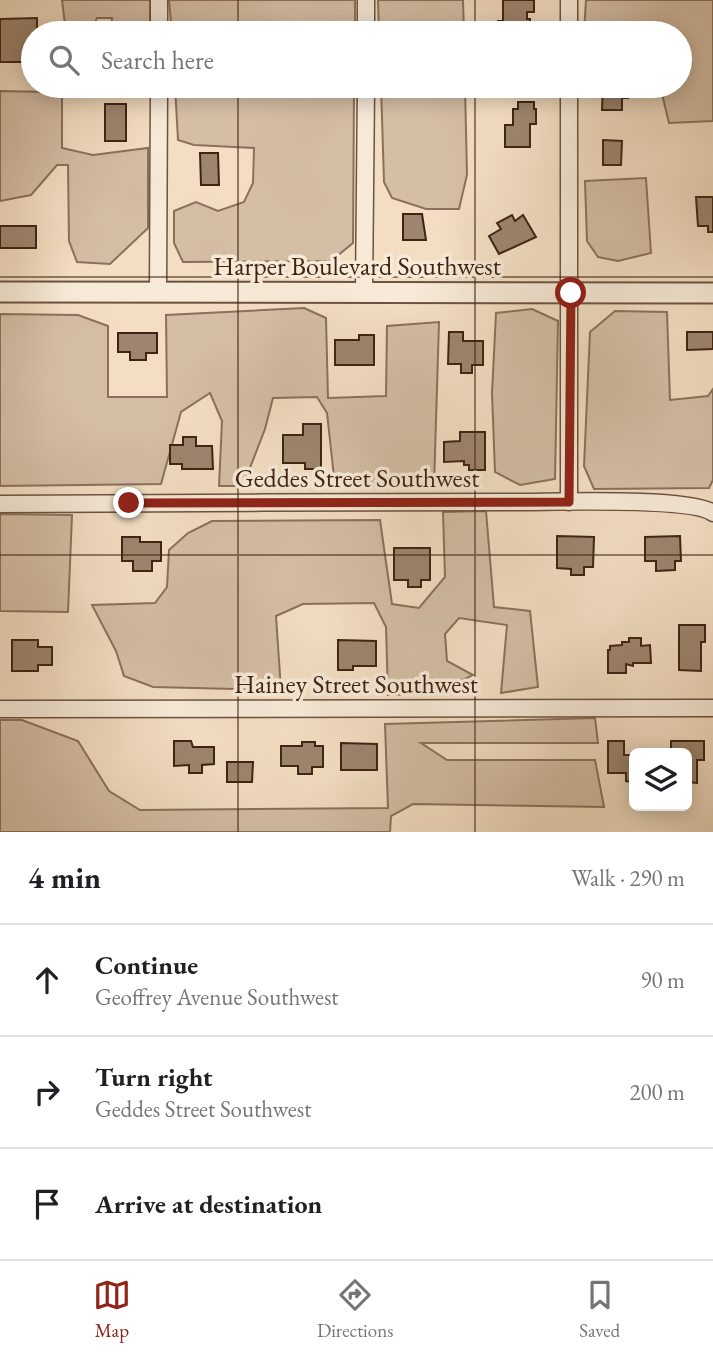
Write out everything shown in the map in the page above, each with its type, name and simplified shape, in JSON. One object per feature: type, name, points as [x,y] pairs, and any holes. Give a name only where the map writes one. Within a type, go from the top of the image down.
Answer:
[{"type":"street","points":[[159,0],[159,21]]},
{"type":"street","points":[[366,0],[366,21]]},
{"type":"street","points":[[569,0],[569,21]]},
{"type":"street","points":[[158,292],[159,98]]},
{"type":"street","points":[[364,292],[366,98]]},
{"type":"street","points":[[569,98],[569,502]]},
{"type":"street","name":"Harper Boulevard Southwest","points":[[0,292],[713,293]]},
{"type":"street","name":"Geddes Street Southwest","points":[[0,504],[569,502],[681,504],[707,509],[713,513]]},
{"type":"street","name":"Hainey Street Southwest","points":[[0,709],[713,708]]},
{"type":"shaded area","points":[[62,0],[150,0],[150,21],[112,21],[112,18],[97,18],[95,21],[65,21]]},
{"type":"shaded area","points":[[169,0],[355,0],[355,21],[171,21]]},
{"type":"shaded area","points":[[378,0],[463,0],[464,21],[379,21]]},
{"type":"shaded area","points":[[586,0],[713,0],[713,121],[669,123],[663,98],[692,98],[692,21],[585,21]]},
{"type":"shaded area","points":[[0,91],[21,91],[21,98],[62,98],[62,148],[93,155],[148,148],[148,228],[110,264],[77,262],[69,241],[68,165],[57,165],[31,195],[0,201]]},
{"type":"shaded area","points":[[176,98],[354,98],[353,243],[331,261],[183,262],[174,243],[174,211],[196,202],[218,211],[244,202],[253,183],[254,148],[194,145],[178,140]]},
{"type":"shaded area","points":[[381,98],[465,98],[467,175],[459,209],[426,209],[392,198],[384,182]]},
{"type":"shaded area","points":[[646,178],[651,253],[618,261],[598,257],[587,241],[585,181]]},
{"type":"shaded area","points":[[304,308],[326,318],[328,398],[386,396],[387,326],[439,322],[434,486],[335,486],[327,413],[317,397],[273,398],[265,429],[243,486],[219,486],[222,421],[210,393],[181,412],[161,484],[0,486],[0,314],[78,315],[108,326],[108,397],[167,397],[166,315]]},
{"type":"shaded area","points":[[532,309],[558,321],[555,479],[520,485],[495,472],[492,393],[496,313]]},
{"type":"shaded area","points":[[615,311],[667,312],[670,400],[708,396],[713,389],[713,480],[709,488],[594,489],[584,466],[590,332]]},
{"type":"shaded area","points":[[486,511],[494,607],[530,611],[538,687],[501,693],[507,625],[459,618],[445,634],[447,661],[473,675],[437,693],[388,695],[386,627],[374,603],[303,604],[276,616],[281,690],[153,687],[124,676],[116,651],[92,605],[155,603],[167,587],[169,550],[188,533],[212,521],[380,520],[392,604],[419,608],[445,577],[443,512]]},
{"type":"shaded area","points":[[0,514],[72,515],[68,612],[0,611]]},
{"type":"shaded area","points":[[595,718],[598,743],[421,743],[447,760],[595,760],[604,807],[413,804],[391,816],[390,832],[0,832],[0,720],[22,720],[78,741],[109,791],[140,810],[388,808],[385,724]]},
{"type":"building","points":[[503,0],[534,0],[534,12],[527,12],[527,19],[530,21],[503,21]]},
{"type":"building","points":[[37,18],[37,21],[21,21],[21,62],[0,62],[0,19]]},
{"type":"building","points":[[602,98],[622,98],[622,110],[602,110]]},
{"type":"building","points":[[518,102],[534,102],[536,109],[536,124],[530,124],[530,147],[505,147],[505,125],[513,125],[513,109],[518,109]]},
{"type":"building","points":[[105,104],[126,104],[126,141],[105,141]]},
{"type":"building","points":[[603,140],[622,141],[621,165],[603,165]]},
{"type":"building","points":[[200,153],[218,153],[219,185],[201,185]]},
{"type":"building","points":[[696,197],[713,197],[713,232],[708,232],[708,226],[698,226]]},
{"type":"building","points":[[403,214],[422,214],[426,240],[403,240]]},
{"type":"building","points":[[512,215],[515,221],[523,215],[536,237],[499,254],[489,236],[501,229],[497,223]]},
{"type":"building","points":[[0,226],[36,226],[36,248],[0,248]]},
{"type":"building","points":[[449,332],[463,332],[463,341],[483,341],[483,365],[472,365],[472,373],[461,373],[461,364],[448,364]]},
{"type":"building","points":[[687,332],[713,332],[713,349],[687,350]]},
{"type":"building","points":[[118,333],[157,333],[157,353],[146,353],[146,360],[130,360],[130,352],[118,352]]},
{"type":"building","points":[[359,335],[374,335],[374,365],[335,365],[335,340],[359,340]]},
{"type":"building","points":[[303,424],[321,424],[321,469],[305,469],[305,463],[283,463],[283,435],[303,435]]},
{"type":"building","points":[[460,432],[485,432],[485,470],[469,470],[469,465],[464,465],[464,461],[444,462],[444,442],[460,441]]},
{"type":"building","points":[[183,437],[196,437],[196,446],[212,446],[213,469],[182,469],[182,464],[170,464],[170,445],[183,445]]},
{"type":"building","points":[[557,536],[594,537],[593,567],[584,567],[584,575],[571,575],[571,569],[557,568]]},
{"type":"building","points":[[680,536],[681,561],[675,561],[675,570],[656,571],[656,561],[645,561],[645,537]]},
{"type":"building","points":[[122,537],[140,537],[140,542],[161,542],[161,561],[152,561],[152,571],[133,571],[133,561],[122,561]]},
{"type":"building","points":[[394,548],[430,548],[430,580],[421,580],[421,587],[408,587],[408,580],[394,580]]},
{"type":"building","points":[[679,625],[705,625],[705,642],[701,642],[701,671],[679,670]]},
{"type":"building","points":[[629,638],[641,638],[641,646],[650,645],[651,663],[633,663],[633,666],[626,664],[626,673],[608,673],[610,646],[622,645],[622,642],[629,642]]},
{"type":"building","points":[[12,640],[38,640],[38,647],[52,647],[52,665],[38,665],[38,671],[12,671]]},
{"type":"building","points":[[338,640],[376,641],[376,666],[353,666],[353,670],[338,670]]},
{"type":"building","points":[[174,741],[191,741],[193,747],[214,747],[214,764],[202,765],[202,773],[189,773],[189,765],[174,766]]},
{"type":"building","points":[[608,741],[624,741],[624,755],[629,755],[629,781],[626,781],[626,773],[608,773]]},
{"type":"building","points":[[671,741],[704,741],[704,760],[697,760],[697,783],[692,782],[692,748],[671,748]]},
{"type":"building","points":[[302,742],[315,742],[315,746],[323,746],[323,767],[312,767],[312,774],[298,774],[298,766],[281,766],[281,746],[302,746]]},
{"type":"building","points":[[341,743],[377,744],[377,770],[341,770]]},
{"type":"building","points":[[227,762],[253,762],[252,782],[227,782]]},
{"type":"route","points":[[129,503],[569,502],[571,293]]}]
